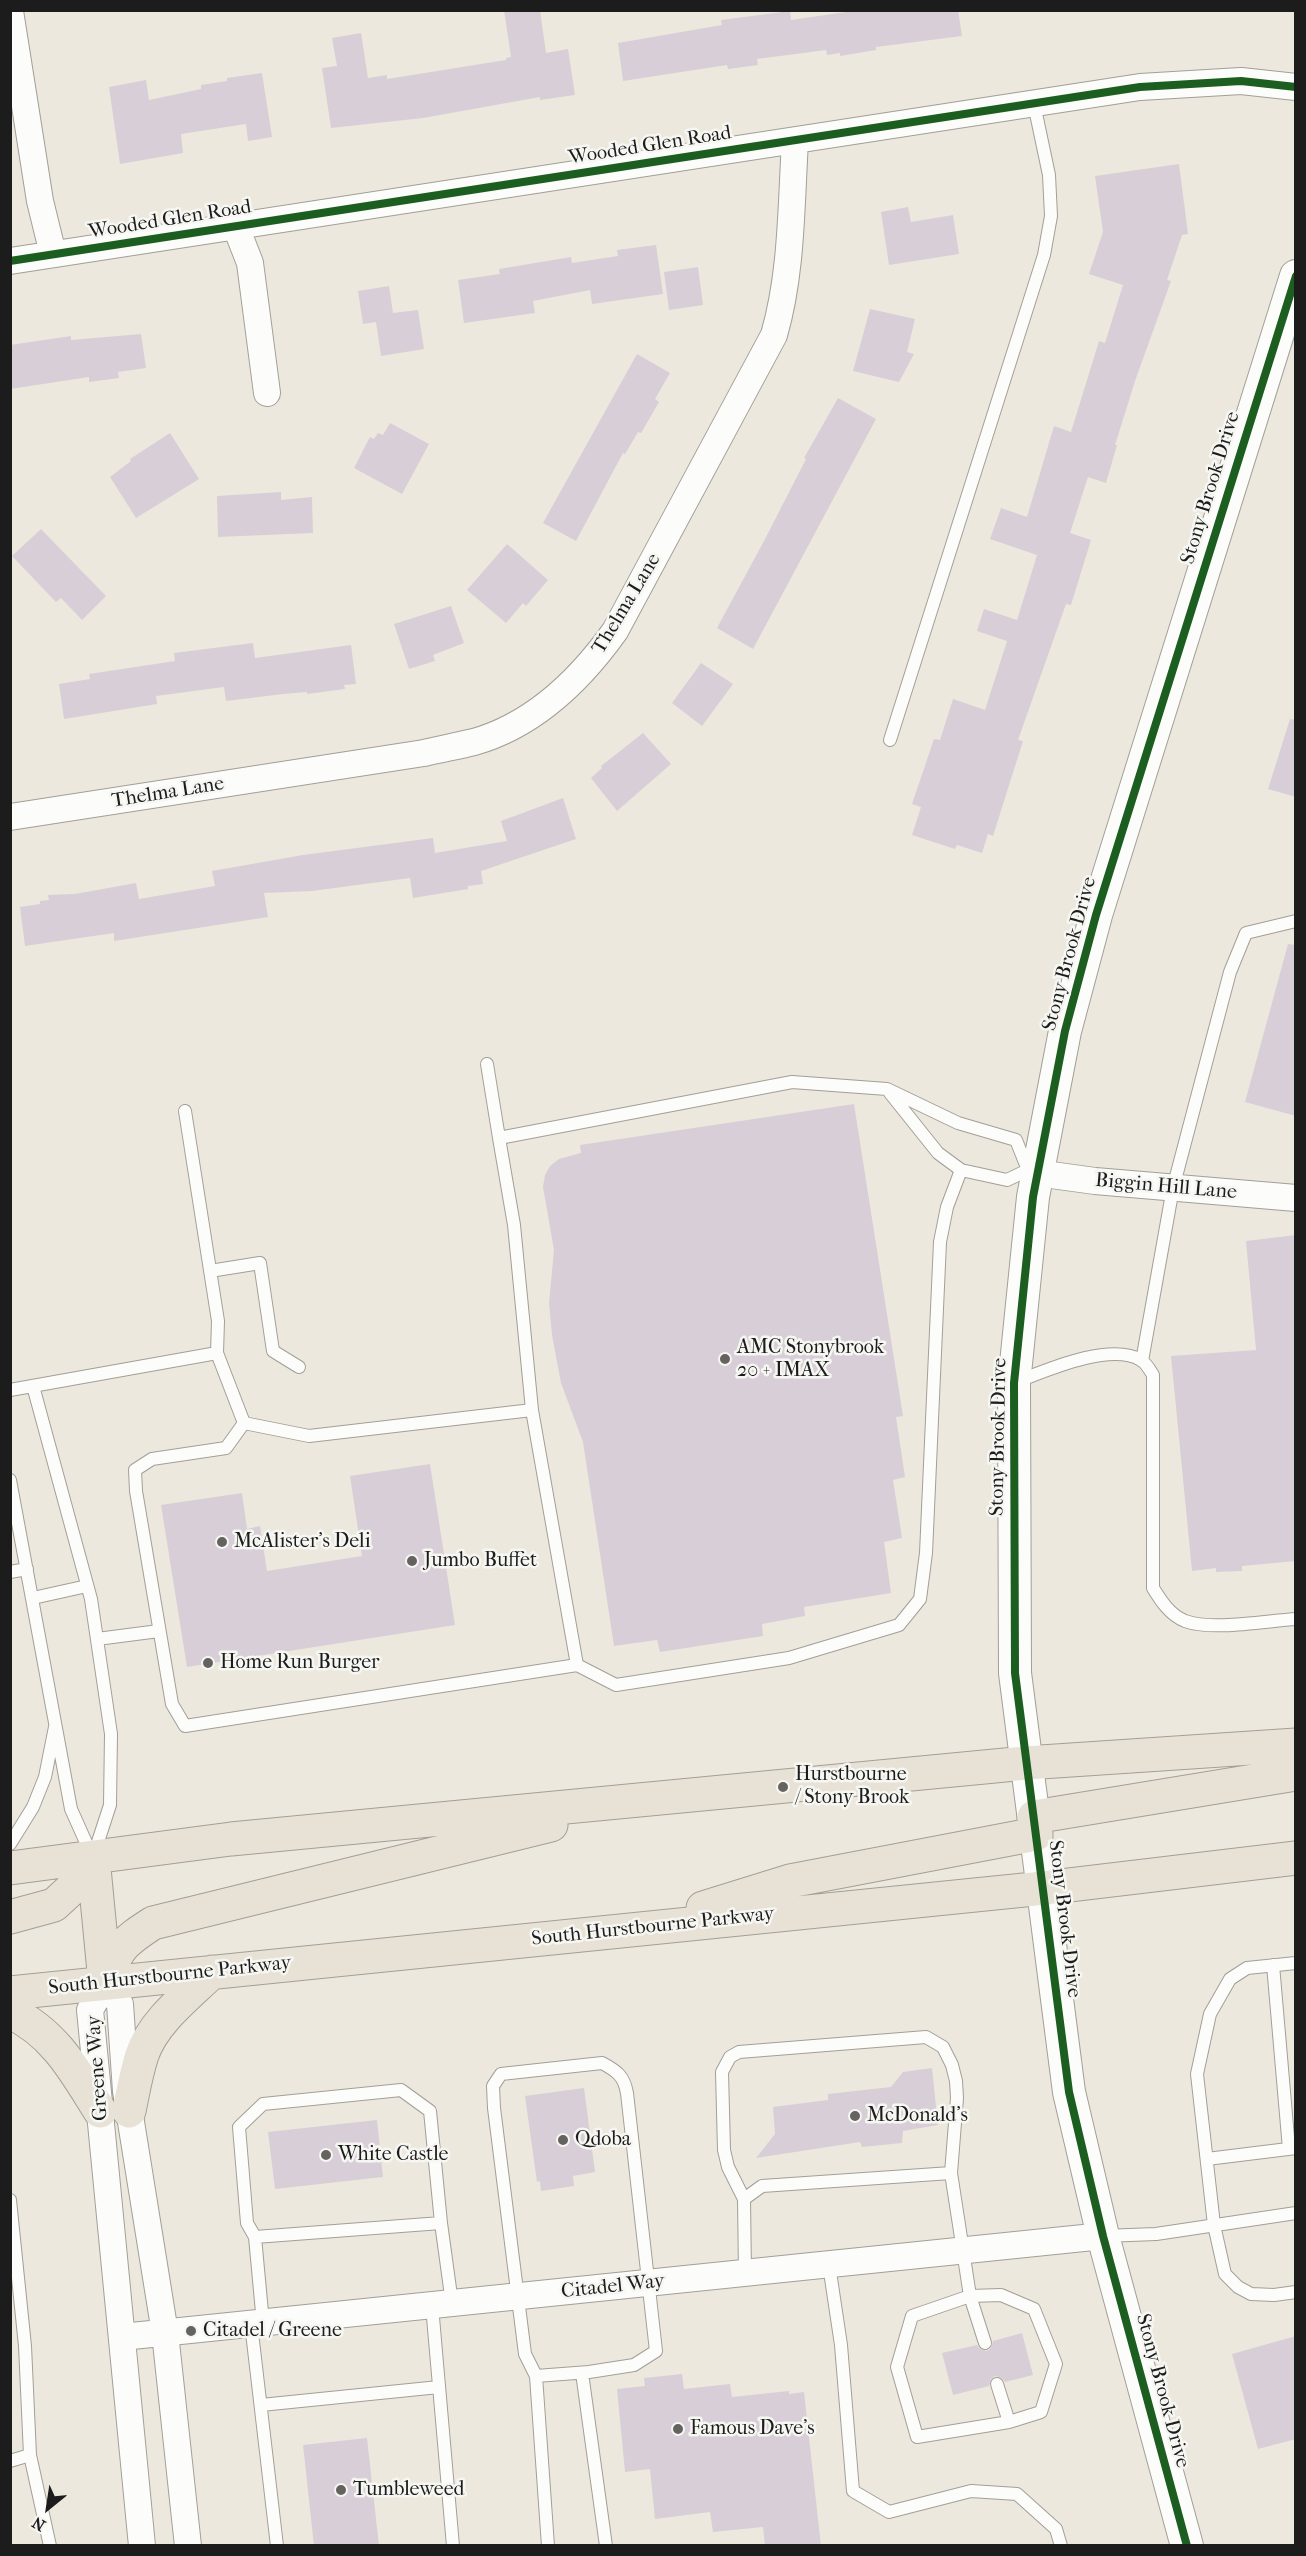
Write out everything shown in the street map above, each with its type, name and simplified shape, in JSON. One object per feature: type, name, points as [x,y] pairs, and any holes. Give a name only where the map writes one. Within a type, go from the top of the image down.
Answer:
[{"type":"main road","points":[[10,1869],[231,1839],[1026,1763],[1296,1744]]},
{"type":"main road","points":[[638,1929],[790,1881],[1035,1826],[1296,1774]]},
{"type":"main road","points":[[105,1983],[114,1955],[131,1937],[153,1923],[661,1798]]},
{"type":"main road","points":[[10,1917],[54,1905],[80,1881],[93,1858]]},
{"type":"main road","points":[[93,1858],[105,1983]]},
{"type":"main road","name":"South Hurstbourne Parkway","points":[[10,1993],[1044,1888],[1296,1858]]},
{"type":"main road","points":[[10,2012],[39,2028],[115,2111],[155,2032],[172,2011],[212,1972]]},
{"type":"street","points":[[10,11],[40,201],[53,254]]},
{"type":"street","name":"Wooded Glen Road","points":[[10,261],[726,150],[795,142],[1181,83],[1241,81],[1296,87]]},
{"type":"street","name":"Thelma Lane","points":[[10,817],[412,755],[476,741],[514,725],[544,707],[570,685],[594,661],[615,631],[774,335],[782,306],[786,274],[795,142]]},
{"type":"street","points":[[236,227],[250,263],[267,393]]},
{"type":"street","name":"Stony Brook Drive","points":[[1188,2546],[1103,2236],[1069,2092],[1015,1672],[1014,1383],[1033,1171],[1065,1031],[1095,915],[1296,276]]},
{"type":"street","name":"Biggin Hill Lane","points":[[1033,1171],[1095,1181],[1296,1198]]},
{"type":"street","name":"Greene Way","points":[[105,1983],[90,2010],[165,2333],[188,2546]]},
{"type":"street","name":"Greene Way","points":[[115,2111],[122,2337],[142,2546]]},
{"type":"street","name":"Citadel Way","points":[[122,2337],[1103,2236]]},
{"type":"lane","points":[[890,740],[1044,255],[1052,216],[1049,175],[1034,104]]},
{"type":"lane","points":[[1142,1361],[1173,1188],[1230,972],[1245,933],[1296,921]]},
{"type":"lane","points":[[487,1064],[514,1225],[532,1410],[577,1665]]},
{"type":"lane","points":[[499,1138],[792,1082],[888,1089],[958,1123],[1016,1140],[1033,1171],[1006,1180],[961,1170],[938,1152],[888,1089]]},
{"type":"lane","points":[[185,1111],[218,1321],[217,1353],[244,1423]]},
{"type":"lane","points":[[244,1423],[226,1448],[152,1459],[135,1470],[136,1491],[172,1704],[185,1726],[577,1665],[616,1685],[789,1658],[899,1625],[920,1599],[926,1553],[940,1242],[947,1207],[961,1170]]},
{"type":"lane","points":[[210,1271],[260,1263],[273,1351],[299,1367]]},
{"type":"lane","points":[[10,1390],[217,1353]]},
{"type":"lane","points":[[1014,1383],[1074,1361],[1094,1357],[1121,1354],[1142,1361],[1153,1375],[1153,1588],[1164,1605],[1183,1620],[1194,1623],[1206,1625],[1296,1619]]},
{"type":"lane","points":[[33,1386],[87,1586],[111,1734],[110,1805],[93,1858]]},
{"type":"lane","points":[[244,1423],[309,1436],[532,1410]]},
{"type":"lane","points":[[10,1480],[71,1809],[93,1858]]},
{"type":"lane","points":[[10,1572],[27,1569]]},
{"type":"lane","points":[[33,1598],[87,1586]]},
{"type":"lane","points":[[97,1639],[159,1631]]},
{"type":"lane","points":[[10,1844],[33,1807],[45,1777],[56,1720]]},
{"type":"lane","points":[[1296,1963],[1247,1968],[1230,1979],[1210,2014],[1197,2074],[1214,2225],[1226,2274],[1238,2287],[1251,2294],[1274,2295],[1296,2292]]},
{"type":"lane","points":[[1207,2159],[1292,2148],[1273,1965]]},
{"type":"lane","points":[[745,2273],[744,2199],[728,2167],[724,2150],[722,2072],[730,2057],[739,2052],[926,2037],[943,2048],[952,2065],[956,2081],[957,2098],[951,2173],[961,2251],[970,2296],[985,2343]]},
{"type":"lane","points":[[536,2376],[582,2373],[634,2365],[656,2351],[625,2080],[618,2072],[602,2063],[501,2074],[493,2086],[525,2354],[536,2376],[548,2546]]},
{"type":"lane","points":[[277,2546],[261,2405],[255,2237],[248,2223],[238,2127],[263,2104],[401,2090],[430,2111],[441,2223],[440,2387],[453,2546]]},
{"type":"lane","points":[[744,2199],[762,2186],[951,2173]]},
{"type":"lane","points":[[10,2200],[25,2346],[30,2455],[50,2546]]},
{"type":"lane","points":[[1103,2236],[1156,2234],[1296,2213]]},
{"type":"lane","points":[[255,2237],[441,2223]]},
{"type":"lane","points":[[829,2265],[841,2345],[853,2491],[889,2512],[971,2491],[1017,2494],[1056,2529],[1061,2546]]},
{"type":"lane","points":[[1001,2295],[1034,2309],[1056,2364],[1041,2412],[1009,2422],[917,2438],[897,2367],[912,2316],[970,2296],[1001,2295]]},
{"type":"lane","points":[[582,2373],[606,2546]]},
{"type":"lane","points":[[997,2384],[1009,2422]]},
{"type":"lane","points":[[261,2405],[440,2387]]},
{"type":"lane","points":[[10,2461],[30,2455]]},
{"type":"building","points":[[504,10],[540,10],[546,53],[568,49],[575,95],[540,100],[540,97],[423,118],[331,128],[322,68],[337,66],[332,38],[361,33],[368,78],[387,75],[387,79],[506,60],[511,57]]},
{"type":"building","points":[[860,10],[958,10],[962,36],[876,47],[876,50],[840,56],[840,53],[827,55],[826,50],[757,59],[758,65],[728,69],[727,65],[623,81],[618,43],[722,25],[721,20],[790,11],[791,20]]},
{"type":"building","points":[[262,73],[272,137],[248,141],[246,124],[181,134],[183,153],[120,164],[109,87],[146,80],[149,100],[201,89],[201,85],[227,81],[227,78]]},
{"type":"building","points":[[1179,164],[1188,234],[1182,235],[1167,280],[1171,281],[1135,381],[1106,483],[1088,477],[1070,533],[1091,540],[1071,605],[1066,604],[1018,740],[1023,741],[993,836],[988,834],[982,853],[957,845],[955,849],[912,835],[921,807],[912,804],[934,739],[940,740],[953,699],[985,710],[1007,641],[977,631],[984,609],[1017,620],[1037,555],[990,539],[1001,508],[1027,517],[1054,426],[1071,432],[1099,341],[1105,343],[1123,285],[1089,274],[1103,232],[1095,176]]},
{"type":"building","points":[[908,207],[911,222],[953,215],[959,254],[889,265],[881,212]]},
{"type":"building","points":[[656,245],[663,294],[592,304],[590,290],[533,301],[535,313],[464,323],[458,280],[500,274],[499,269],[571,257],[572,263],[618,256],[617,250]]},
{"type":"building","points":[[698,267],[703,305],[669,310],[664,272]]},
{"type":"building","points":[[389,286],[393,313],[418,310],[424,349],[381,356],[376,322],[363,324],[358,291]]},
{"type":"building","points":[[870,309],[915,319],[907,352],[914,354],[899,382],[853,371]]},
{"type":"building","points":[[141,334],[146,368],[118,372],[119,378],[89,382],[89,377],[10,389],[10,345],[71,336],[71,340]]},
{"type":"building","points":[[637,354],[670,373],[655,399],[659,402],[641,433],[638,432],[625,454],[623,453],[576,541],[543,523]]},
{"type":"building","points":[[838,398],[876,419],[753,649],[717,628],[806,459],[804,458]]},
{"type":"building","points":[[390,423],[429,444],[402,494],[354,468],[370,437],[374,439],[378,433],[383,435]]},
{"type":"building","points":[[170,433],[199,479],[136,518],[110,477],[131,461],[130,459]]},
{"type":"building","points":[[281,492],[281,500],[312,497],[313,533],[218,537],[217,496]]},
{"type":"building","points":[[41,529],[106,596],[82,620],[61,598],[56,602],[12,556]]},
{"type":"building","points":[[507,544],[548,580],[526,606],[523,603],[506,623],[467,590]]},
{"type":"building","points":[[451,606],[464,643],[433,655],[435,661],[409,669],[394,624]]},
{"type":"building","points":[[253,643],[255,658],[351,645],[356,684],[344,685],[345,689],[307,694],[307,692],[283,694],[226,701],[224,687],[156,696],[157,704],[64,719],[59,684],[90,679],[89,674],[175,661],[174,653]]},
{"type":"building","points":[[701,663],[733,684],[702,726],[672,703]]},
{"type":"building","points":[[1290,719],[1296,720],[1296,797],[1268,789]]},
{"type":"building","points":[[643,733],[671,764],[617,811],[591,778],[602,768],[601,766]]},
{"type":"building","points":[[563,798],[576,839],[481,871],[483,884],[468,886],[468,889],[413,898],[410,878],[312,891],[264,893],[268,917],[114,941],[114,933],[25,946],[20,907],[40,904],[40,901],[49,900],[48,895],[75,894],[136,883],[139,899],[215,886],[212,871],[303,855],[433,838],[435,853],[507,841],[501,821]]},
{"type":"building","points":[[1288,944],[1296,945],[1296,1116],[1245,1102]]},
{"type":"building","name":"AMC Stonybrook 20 + IMAX","points":[[854,1104],[903,1416],[896,1417],[905,1477],[893,1480],[902,1538],[884,1542],[891,1593],[804,1607],[805,1616],[762,1624],[763,1636],[660,1652],[657,1640],[614,1646],[583,1442],[561,1383],[552,1335],[549,1303],[554,1250],[543,1187],[545,1175],[550,1166],[559,1159],[581,1153],[580,1145]]},
{"type":"building","points":[[1296,1235],[1296,1561],[1242,1566],[1242,1571],[1216,1572],[1216,1568],[1192,1571],[1171,1356],[1256,1350],[1246,1241]]},
{"type":"building","points":[[430,1464],[455,1625],[187,1667],[161,1505],[242,1493],[247,1529],[260,1526],[267,1571],[362,1556],[350,1476]]},
{"type":"building","name":"McDonald's","points":[[932,2068],[938,2125],[903,2131],[902,2143],[862,2147],[860,2142],[756,2158],[775,2134],[773,2107],[828,2100],[828,2094],[891,2087],[903,2072]]},
{"type":"building","name":"Qdoba","points":[[584,2088],[595,2172],[573,2176],[574,2186],[541,2191],[540,2181],[537,2182],[525,2096]]},
{"type":"building","name":"White Castle","points":[[377,2120],[383,2177],[275,2189],[268,2132]]},
{"type":"building","points":[[1022,2333],[1033,2375],[1005,2382],[1002,2378],[995,2376],[991,2379],[989,2386],[953,2395],[942,2353],[977,2345],[980,2349],[987,2351],[991,2348],[993,2341]]},
{"type":"building","points":[[1296,2336],[1296,2439],[1258,2449],[1232,2354]]},
{"type":"building","points":[[682,2374],[684,2389],[730,2384],[732,2397],[789,2391],[789,2394],[804,2392],[821,2546],[765,2546],[763,2527],[713,2532],[710,2512],[655,2519],[650,2469],[625,2472],[617,2389],[645,2386],[644,2378]]},
{"type":"building","name":"Tumbleweed","points":[[367,2438],[379,2546],[314,2546],[303,2445]]},
{"type":"cycle path","points":[[10,261],[1140,87],[1241,81],[1296,87]]},
{"type":"cycle path","points":[[1187,2546],[1103,2236],[1069,2092],[1015,1673],[1014,1383],[1033,1197],[1065,1031],[1096,915],[1296,276]]},
{"type":"place","name":"AMC Stonybrook 20 + IMAX","points":[[725,1359]]},
{"type":"place","name":"McAlister's Deli","points":[[222,1542]]},
{"type":"place","name":"Jumbo Buffet","points":[[412,1561]]},
{"type":"place","name":"Home Run Burger","points":[[208,1663]]},
{"type":"place","name":"Hurstbourne / Stony Brook","points":[[783,1787]]},
{"type":"place","name":"McDonald's","points":[[855,2116]]},
{"type":"place","name":"Qdoba","points":[[563,2140]]},
{"type":"place","name":"White Castle","points":[[326,2155]]},
{"type":"place","name":"Citadel / Greene","points":[[191,2331]]},
{"type":"place","name":"Famous Dave's","points":[[678,2429]]},
{"type":"place","name":"Tumbleweed","points":[[341,2490]]}]
